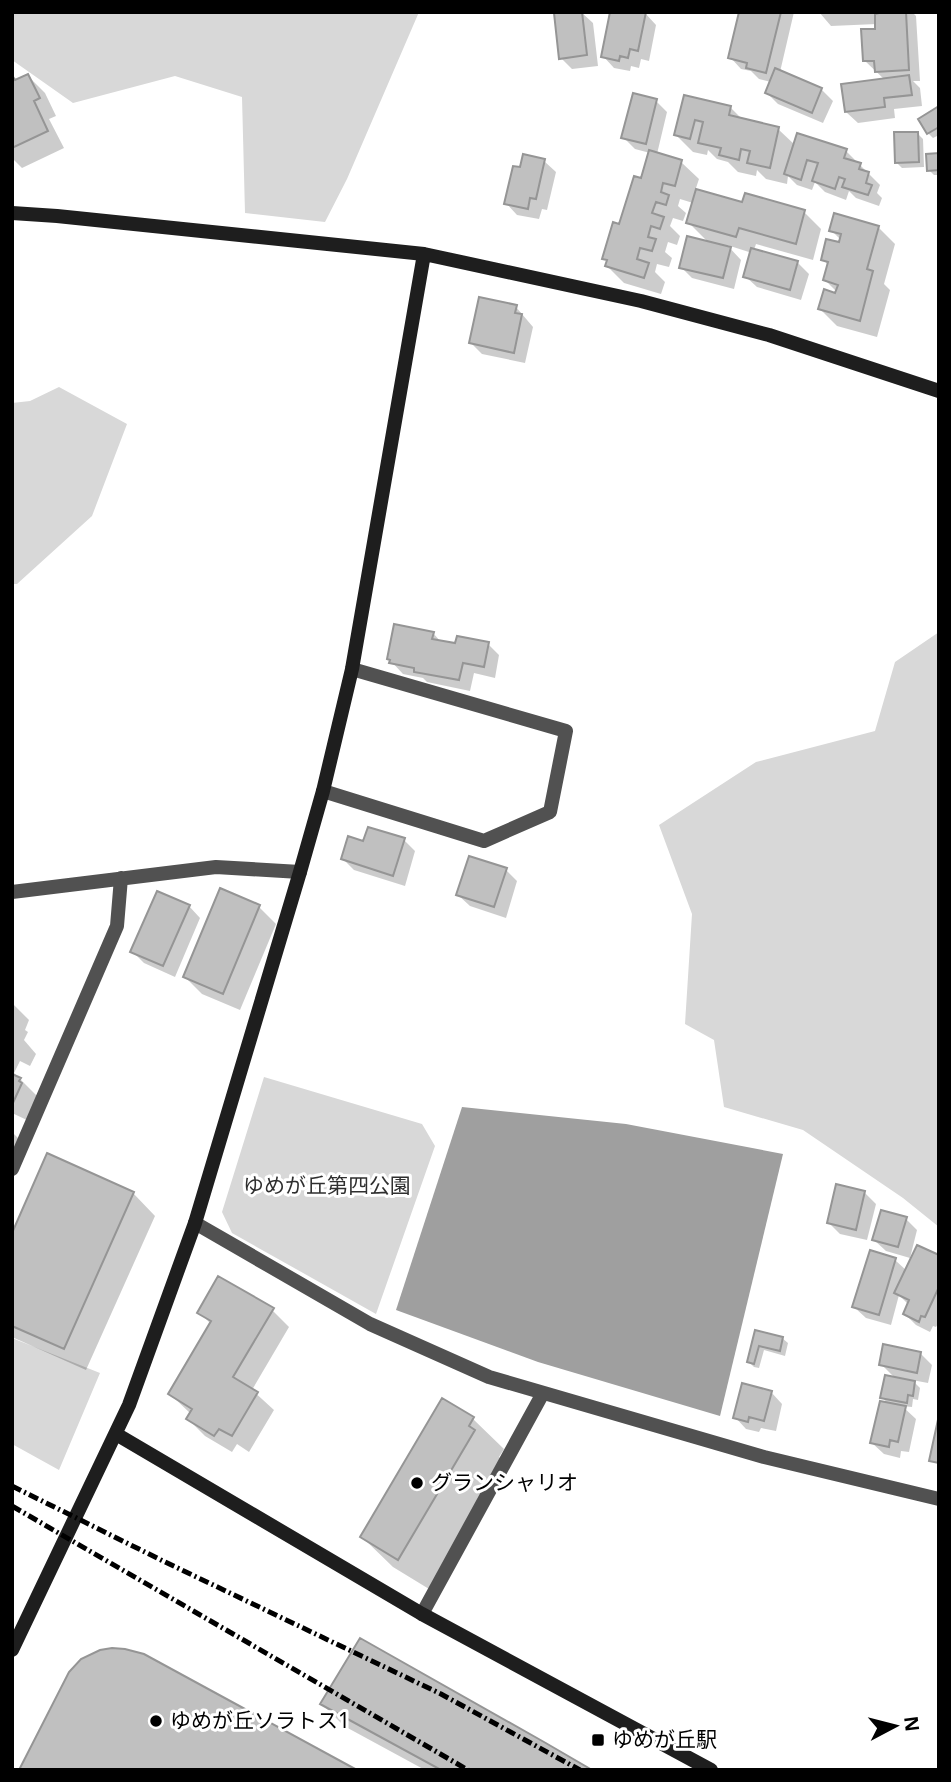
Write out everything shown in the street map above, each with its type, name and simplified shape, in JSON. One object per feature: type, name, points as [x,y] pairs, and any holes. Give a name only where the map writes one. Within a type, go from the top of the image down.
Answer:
[{"type":"street","points":[[12,214],[57,216],[424,254],[641,302],[769,335],[939,391]]},
{"type":"street","points":[[12,1650],[116,1434],[195,1223],[300,872],[323,791],[352,669],[424,254]]},
{"type":"street","points":[[323,791],[484,841],[550,812],[566,730],[352,669]]},
{"type":"street","points":[[12,892],[216,867],[300,872]]},
{"type":"street","points":[[12,1169],[117,926],[121,878]]},
{"type":"street","points":[[195,1223],[370,1324],[489,1377],[764,1457],[939,1499]]},
{"type":"street","points":[[422,1614],[543,1393]]},
{"type":"street","points":[[116,1434],[422,1614],[710,1770]]},
{"type":"green space","points":[[12,12],[419,12],[347,179],[325,222],[245,213],[242,97],[175,76],[73,103],[12,60]]},
{"type":"green space","points":[[59,387],[127,424],[92,516],[17,584],[12,584],[12,403],[30,401]]},
{"type":"green space","points":[[939,632],[939,1227],[903,1198],[803,1130],[724,1107],[714,1040],[685,1024],[692,914],[659,825],[756,762],[875,731],[895,662]]},
{"type":"green space","name":"ゆめが丘第四公園","points":[[264,1077],[422,1124],[435,1146],[376,1314],[232,1233],[222,1212]]},
{"type":"green space","points":[[12,1338],[100,1373],[59,1470],[12,1444]]},
{"type":"shaded area","points":[[462,1107],[626,1124],[783,1154],[720,1416],[538,1362],[396,1310]]},
{"type":"building","points":[[582,12],[587,55],[559,59],[554,13]]},
{"type":"building","points":[[610,12],[646,12],[638,51],[630,49],[628,58],[620,56],[619,61],[601,57]]},
{"type":"building","points":[[739,12],[781,12],[766,73],[746,68],[747,63],[728,58]]},
{"type":"building","points":[[906,12],[909,70],[875,72],[874,61],[863,61],[861,29],[875,29],[875,14]]},
{"type":"building","points":[[775,68],[822,88],[812,113],[765,93]]},
{"type":"building","points":[[28,74],[40,98],[34,101],[48,131],[12,148],[12,75],[15,80]]},
{"type":"building","points":[[909,75],[912,95],[884,98],[885,107],[845,112],[841,84]]},
{"type":"building","points":[[633,93],[657,99],[646,144],[621,138]]},
{"type":"building","points":[[684,95],[731,106],[729,115],[779,127],[770,168],[747,163],[750,151],[741,149],[739,160],[719,155],[721,148],[698,143],[703,122],[695,120],[690,139],[674,135]]},
{"type":"building","points":[[939,106],[939,127],[927,134],[918,119]]},
{"type":"building","points":[[894,132],[918,132],[919,162],[895,163]]},
{"type":"building","points":[[797,133],[847,149],[844,158],[861,163],[859,169],[869,172],[866,183],[872,185],[868,195],[842,187],[845,179],[839,177],[835,189],[812,181],[818,163],[807,160],[801,180],[784,174]]},
{"type":"building","points":[[649,150],[682,160],[675,186],[663,183],[661,192],[669,195],[666,205],[656,202],[652,213],[664,217],[660,229],[651,226],[648,237],[656,239],[652,251],[640,248],[637,259],[649,263],[644,278],[605,266],[607,260],[602,259],[613,222],[619,224],[634,176],[641,178]]},
{"type":"building","points":[[939,153],[939,170],[927,171],[926,154]]},
{"type":"building","points":[[523,154],[545,159],[536,199],[530,198],[528,209],[504,204],[513,166],[520,167]]},
{"type":"building","points":[[696,189],[742,202],[745,193],[805,210],[796,244],[739,228],[736,237],[686,223]]},
{"type":"building","points":[[834,213],[879,226],[867,269],[873,271],[860,321],[818,309],[824,289],[835,293],[838,285],[823,280],[828,262],[821,260],[826,239],[839,242],[841,234],[829,231]]},
{"type":"building","points":[[687,236],[731,247],[723,278],[679,268]]},
{"type":"building","points":[[751,248],[798,261],[790,290],[743,277]]},
{"type":"building","points":[[479,297],[517,305],[515,313],[522,314],[514,353],[469,343]]},
{"type":"building","points":[[394,624],[434,632],[432,639],[455,643],[457,636],[489,642],[484,667],[463,663],[459,680],[414,672],[414,668],[389,663],[390,660],[387,659]]},
{"type":"building","points":[[368,827],[405,838],[393,876],[341,859],[348,836],[363,841]]},
{"type":"building","points":[[469,856],[507,868],[494,907],[456,895]]},
{"type":"building","points":[[220,888],[260,905],[223,994],[183,977]]},
{"type":"building","points":[[157,891],[190,905],[163,966],[130,952]]},
{"type":"building","points":[[12,1074],[21,1078],[19,1081],[22,1083],[12,1105]]},
{"type":"building","points":[[47,1153],[134,1192],[64,1349],[12,1326],[12,1233]]},
{"type":"building","points":[[836,1184],[865,1191],[856,1230],[827,1223]]},
{"type":"building","points":[[881,1210],[907,1217],[898,1247],[872,1240]]},
{"type":"building","points":[[917,1245],[939,1255],[939,1287],[925,1317],[921,1316],[919,1322],[903,1314],[909,1300],[894,1293]]},
{"type":"building","points":[[870,1250],[896,1258],[879,1315],[852,1307]]},
{"type":"building","points":[[218,1276],[274,1308],[233,1377],[258,1392],[232,1436],[219,1429],[214,1436],[186,1419],[192,1409],[168,1394],[211,1321],[197,1313]]},
{"type":"building","points":[[755,1330],[783,1337],[780,1351],[759,1346],[754,1364],[747,1362]]},
{"type":"building","points":[[883,1344],[921,1352],[917,1373],[879,1365]]},
{"type":"building","points":[[885,1375],[915,1381],[913,1396],[908,1395],[907,1403],[880,1398]]},
{"type":"building","points":[[742,1383],[772,1391],[764,1421],[749,1417],[748,1422],[733,1418]]},
{"type":"building","name":"グランシャリオ","points":[[442,1398],[474,1417],[469,1426],[475,1430],[398,1560],[360,1537]]},
{"type":"building","points":[[880,1401],[906,1406],[898,1442],[890,1440],[889,1447],[870,1443]]},
{"type":"building","points":[[939,1415],[939,1463],[929,1461]]},
{"type":"building","points":[[360,1638],[592,1770],[441,1770],[320,1704]]},
{"type":"building","name":"ゆめが丘ソラトス1","points":[[112,1648],[144,1654],[357,1770],[19,1770],[69,1672],[81,1659],[100,1650]]},
{"type":"railway","points":[[12,1486],[441,1694],[580,1770]]},
{"type":"railway","points":[[12,1506],[468,1770]]},
{"type":"place","name":"グランシャリオ","points":[[417,1483]]},
{"type":"place","name":"ゆめが丘ソラトス1","points":[[156,1721]]},
{"type":"place","name":"ゆめが丘駅","points":[[598,1740]]}]
